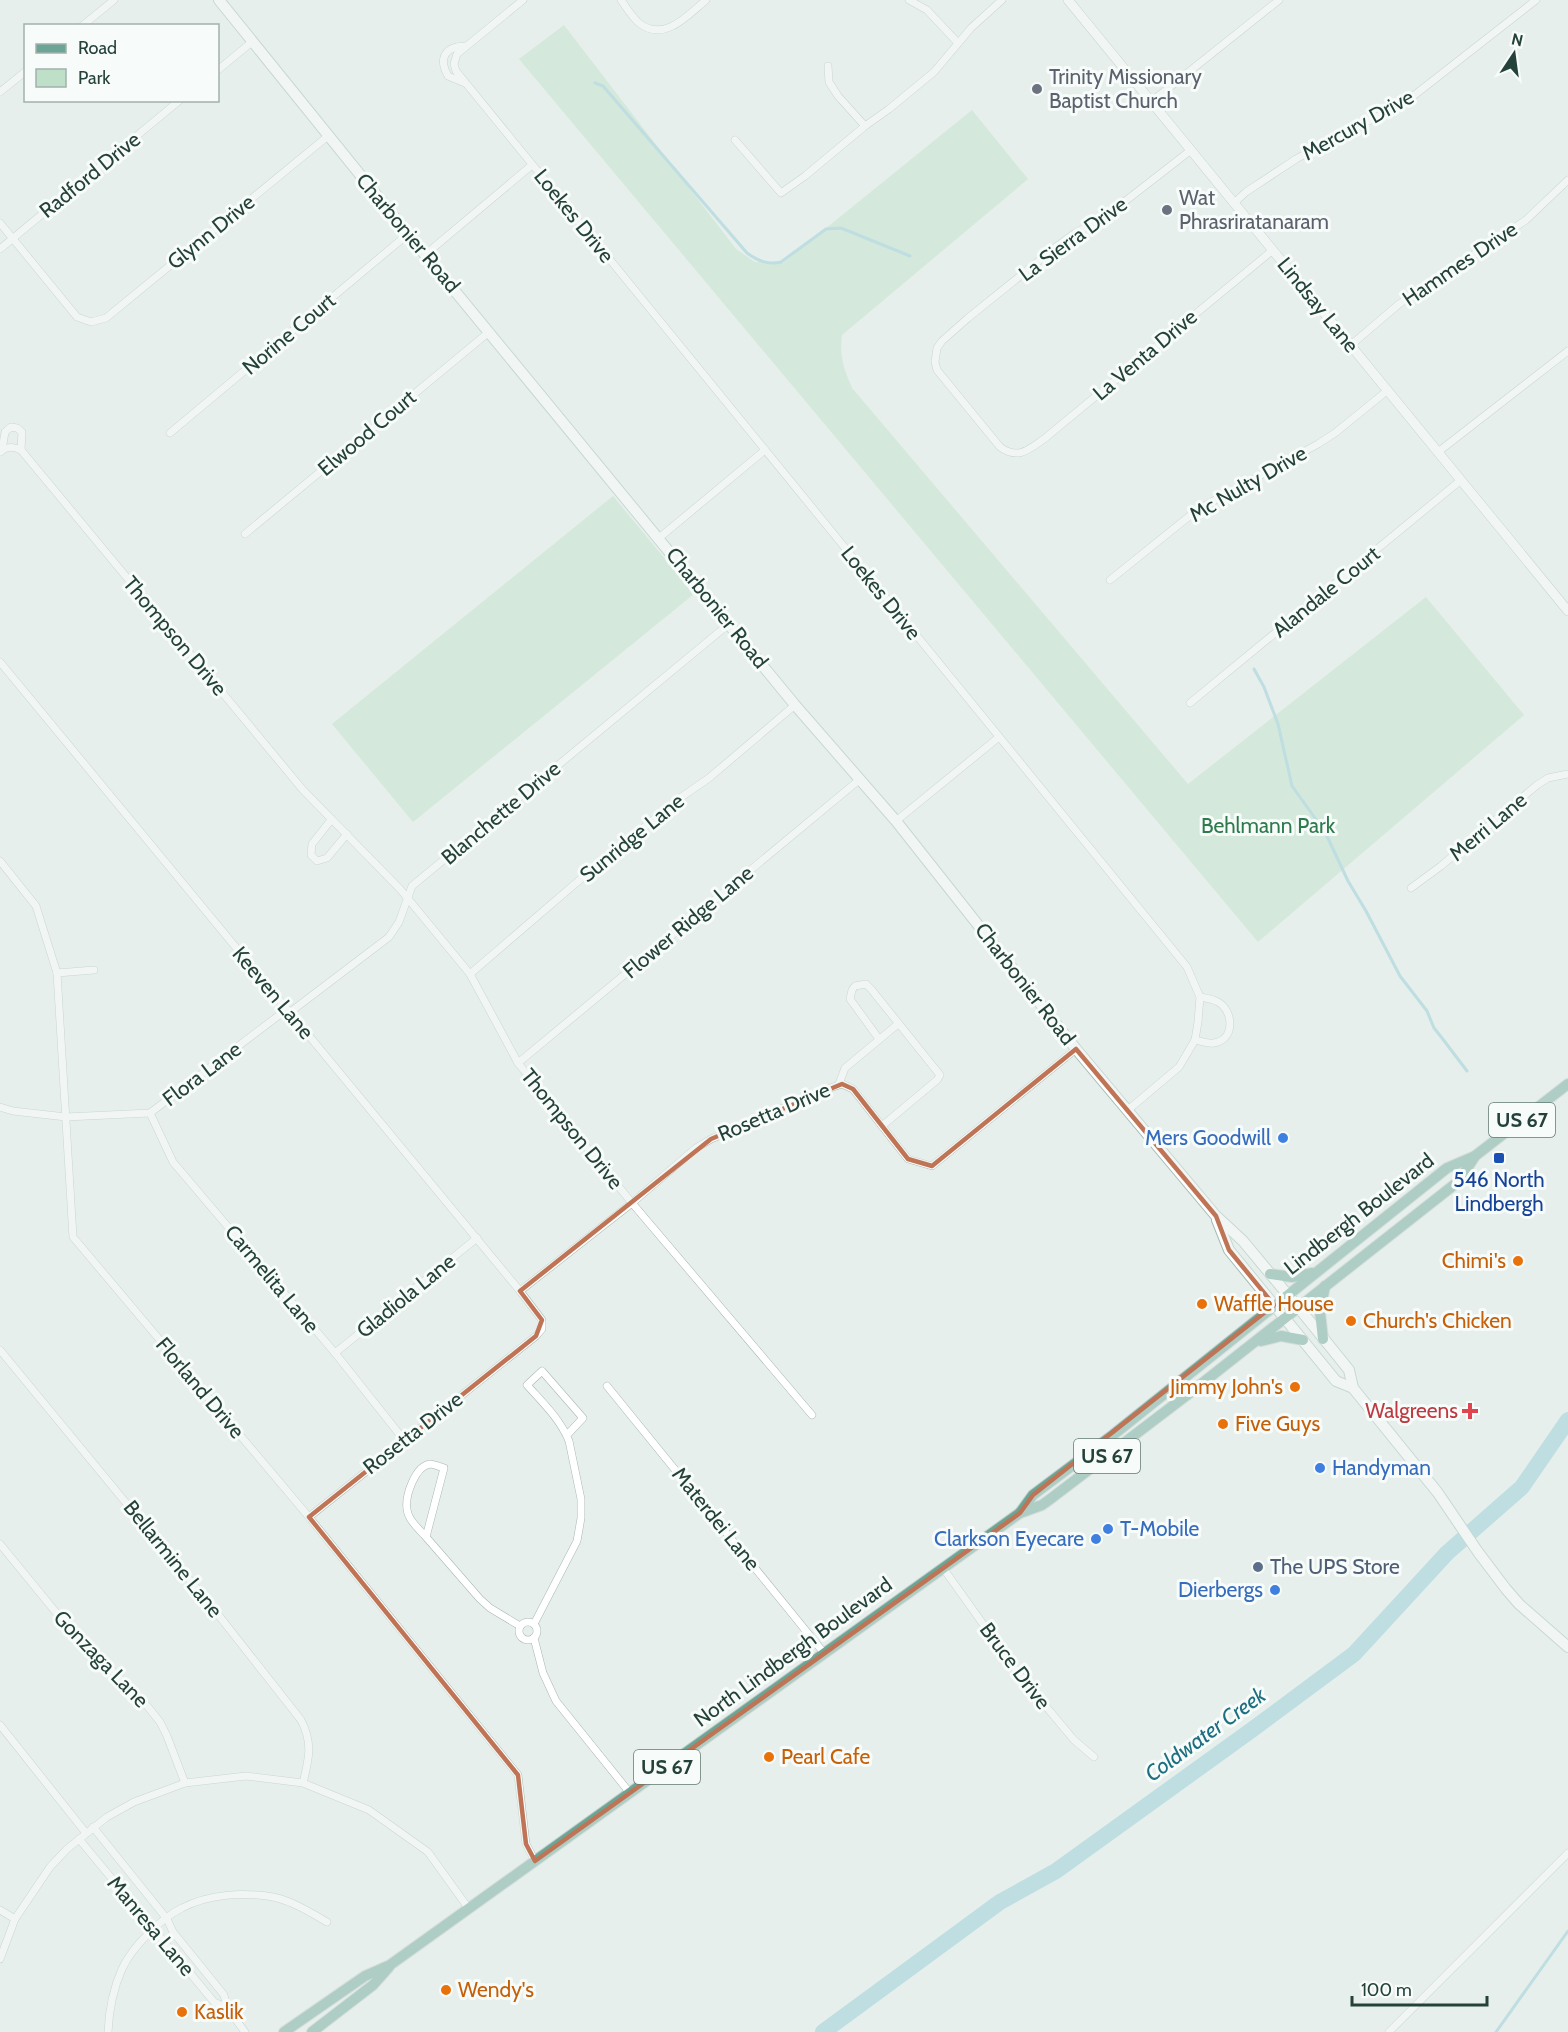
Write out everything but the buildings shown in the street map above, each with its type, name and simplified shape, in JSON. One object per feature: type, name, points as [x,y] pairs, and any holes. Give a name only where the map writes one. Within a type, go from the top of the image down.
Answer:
[{"type":"main road","name":"Charbonier Road","points":[[219,0],[795,705],[896,821],[1076,1050],[1216,1216],[1243,1241],[1349,1370],[1353,1388]]},
{"type":"main road","name":"Lindbergh Boulevard","points":[[1020,1513],[1033,1495],[1080,1461],[1447,1168],[1475,1156],[1568,1084]]},
{"type":"main road","name":"Lindbergh Boulevard","points":[[983,1539],[1020,1513],[1049,1500],[1255,1342],[1459,1180],[1475,1156]]},
{"type":"main road","name":"Charbonier Road","points":[[1216,1216],[1229,1250],[1336,1381],[1353,1388]]},
{"type":"main road","points":[[1270,1274],[1292,1277],[1315,1272]]},
{"type":"main road","points":[[1323,1339],[1320,1312],[1326,1286]]},
{"type":"main road","points":[[1255,1342],[1281,1336],[1303,1340]]},
{"type":"main road","points":[[1353,1388],[1422,1471],[1478,1552],[1519,1604],[1568,1647]]},
{"type":"main road","name":"North Lindbergh Boulevard","points":[[284,2032],[365,1976],[390,1965],[983,1539]]},
{"type":"main road","name":"North Lindbergh Boulevard","points":[[312,2032],[373,1985],[390,1965]]},
{"type":"street","points":[[84,24],[114,0]]},
{"type":"street","name":"Loekes Drive","points":[[523,0],[457,54],[454,64],[466,83],[1187,967],[1200,997],[1195,1040],[1179,1067],[1128,1110]]},
{"type":"street","points":[[621,0],[638,22],[646,27],[661,30],[677,24],[706,0]]},
{"type":"street","points":[[909,0],[927,10],[958,43]]},
{"type":"street","points":[[735,140],[782,193],[934,72],[970,28],[1002,0]]},
{"type":"street","name":"Lindsay Lane","points":[[1068,0],[1568,611]]},
{"type":"street","points":[[1151,102],[1279,0]]},
{"type":"street","name":"Mercury Drive","points":[[1234,203],[1246,192],[1296,159],[1412,97],[1536,0]]},
{"type":"street","points":[[219,69],[253,41]]},
{"type":"street","name":"Loekes Drive","points":[[466,46],[455,46],[446,52],[443,60],[443,68],[448,76],[466,83]]},
{"type":"street","points":[[828,66],[829,82],[838,96],[865,126]]},
{"type":"street","points":[[0,92],[24,73]]},
{"type":"street","name":"Radford Drive","points":[[0,249],[178,102]]},
{"type":"street","name":"Glynn Drive","points":[[13,238],[77,317],[91,322],[106,318],[328,136]]},
{"type":"street","name":"La Sierra Drive","points":[[1014,454],[1000,447],[937,370],[935,356],[937,348],[942,341],[1056,247],[1075,233],[1101,220],[1191,150]]},
{"type":"street","points":[[426,254],[532,165]]},
{"type":"street","name":"Hammes Drive","points":[[1351,345],[1399,304],[1526,220],[1568,180]]},
{"type":"street","points":[[0,223],[13,238]]},
{"type":"street","name":"Norine Court","points":[[170,433],[408,234]]},
{"type":"street","name":"La Venta Drive","points":[[1014,454],[1025,452],[1044,439],[1273,250]]},
{"type":"street","name":"Elwood Court","points":[[245,534],[489,332]]},
{"type":"street","points":[[1438,452],[1568,351]]},
{"type":"street","name":"Mc Nulty Drive","points":[[1110,580],[1197,510],[1326,438],[1388,390]]},
{"type":"street","name":"Thompson Drive","points":[[1,451],[5,432],[11,427],[22,432],[21,450]]},
{"type":"street","name":"Thompson Drive","points":[[1,451],[13,447],[21,450],[277,759],[331,820],[409,899],[470,974],[518,1063],[632,1203],[812,1415]]},
{"type":"street","points":[[659,538],[765,450]]},
{"type":"street","name":"Alandale Court","points":[[1190,703],[1461,480]]},
{"type":"street","name":"Blanchette Drive","points":[[289,1013],[389,937],[399,922],[412,886],[730,623]]},
{"type":"street","name":"Keeven Lane","points":[[0,662],[477,1238],[540,1316],[543,1325]]},
{"type":"street","name":"Sunridge Lane","points":[[470,974],[601,863],[680,798],[709,778],[795,705]]},
{"type":"street","points":[[896,821],[999,737]]},
{"type":"street","name":"Merri Lane","points":[[1411,888],[1441,866],[1537,785],[1548,778],[1568,774]]},
{"type":"street","name":"Flower Ridge Lane","points":[[518,1063],[858,780]]},
{"type":"street","points":[[331,820],[312,844],[310,851],[313,858],[317,861],[327,858],[347,834]]},
{"type":"street","name":"Florland Drive","points":[[0,861],[36,906],[57,973],[73,1237],[309,1517],[518,1775],[526,1844],[535,1861]]},
{"type":"street","points":[[57,973],[94,970]]},
{"type":"street","points":[[879,1040],[850,999],[855,986],[866,984],[940,1075],[882,1126]]},
{"type":"street","points":[[1195,1040],[1215,1043],[1224,1039],[1230,1026],[1228,1011],[1220,1003],[1200,997]]},
{"type":"street","name":"Flora Lane","points":[[0,1107],[14,1111],[66,1117],[150,1113],[282,1014],[289,1013]]},
{"type":"street","points":[[839,1084],[845,1068],[898,1024]]},
{"type":"street","name":"Rosetta Drive","points":[[520,1291],[632,1203],[696,1148],[711,1139],[839,1084],[853,1089],[908,1159],[932,1166],[1076,1050]]},
{"type":"street","name":"Carmelita Lane","points":[[150,1113],[173,1162],[335,1353],[404,1440]]},
{"type":"street","name":"Gladiola Lane","points":[[335,1353],[477,1238]]},
{"type":"street","name":"Rosetta Drive","points":[[309,1517],[536,1336],[543,1325]]},
{"type":"street","name":"Bellarmine Lane","points":[[0,1350],[302,1720],[308,1733],[310,1755],[303,1784]]},
{"type":"street","points":[[567,1435],[583,1418],[542,1371],[527,1385],[563,1426],[567,1435],[581,1499],[581,1518],[577,1541],[534,1624],[537,1632],[534,1638],[543,1673],[556,1701],[630,1793]]},
{"type":"street","name":"Materdei Lane","points":[[607,1386],[824,1653]]},
{"type":"street","points":[[426,1537],[444,1468],[431,1464],[423,1467],[416,1474],[409,1491],[407,1510],[413,1523],[490,1608],[520,1626]]},
{"type":"street","name":"Gonzaga Lane","points":[[0,1544],[51,1607],[160,1722],[185,1783]]},
{"type":"street","name":"Bruce Drive","points":[[943,1568],[1018,1674],[1074,1740],[1095,1757]]},
{"type":"street","points":[[534,1624],[525,1622],[520,1626],[519,1634],[523,1639],[534,1638]]},
{"type":"street","points":[[0,1725],[86,1833]]},
{"type":"street","points":[[0,1959],[15,1919],[50,1867],[93,1827],[134,1802],[185,1783],[246,1776],[303,1784],[369,1810],[428,1851],[469,1909]]},
{"type":"street","name":"Manresa Lane","points":[[93,1827],[224,1995],[227,2008],[245,2032]]},
{"type":"street","name":"Manresa Lane","points":[[79,1839],[214,2002],[227,2008]]},
{"type":"street","points":[[1389,2032],[1568,1853]]},
{"type":"street","points":[[108,2032],[109,2011],[122,1969],[133,1952],[153,1930],[182,1908],[216,1896],[245,1894],[274,1897],[301,1907],[327,1922]]},
{"type":"street","points":[[0,1910],[15,1919]]},
{"type":"highlighted area","points":[[1076,1049],[1216,1216],[1229,1250],[1274,1305],[1033,1495],[1020,1513],[535,1861],[526,1844],[518,1775],[309,1517],[536,1336],[542,1320],[520,1291],[711,1139],[842,1084],[853,1089],[908,1159],[932,1166]]},
{"type":"green space","name":"Behlmann Park","points":[[564,25],[736,249],[755,262],[783,263],[972,110],[1028,179],[842,335],[841,349],[845,368],[852,388],[1188,784],[1426,597],[1524,715],[1258,942],[519,59]]},
{"type":"green space","points":[[613,496],[694,594],[413,822],[332,724]]},
{"type":"waterway","points":[[595,83],[603,86],[747,253],[755,258],[767,263],[781,262],[826,229],[841,228],[910,256]]},
{"type":"waterway","points":[[1254,669],[1264,687],[1278,724],[1292,786],[1325,832],[1348,881],[1400,976],[1427,1011],[1434,1028],[1467,1071]]},
{"type":"waterway","name":"Coldwater Creek","points":[[823,2032],[1000,1902],[1056,1871],[1354,1654],[1447,1553],[1522,1487],[1568,1420]]},
{"type":"waterway","points":[[1496,2032],[1568,1931]]},
{"type":"place","name":"Trinity Missionary Baptist Church","points":[[1037,89]]},
{"type":"place","name":"Wat Phrasriratanaram","points":[[1167,210]]},
{"type":"place","name":"Mers Goodwill","points":[[1283,1138]]},
{"type":"place","name":"546 North Lindbergh","points":[[1499,1158]]},
{"type":"place","name":"Chimi's","points":[[1518,1261]]},
{"type":"place","name":"Waffle House","points":[[1202,1304]]},
{"type":"place","name":"Church's Chicken","points":[[1351,1321]]},
{"type":"place","name":"Jimmy John's","points":[[1295,1387]]},
{"type":"place","name":"Walgreens","points":[[1470,1411]]},
{"type":"place","name":"Five Guys","points":[[1223,1424]]},
{"type":"place","name":"Handyman","points":[[1320,1468]]},
{"type":"place","name":"T-Mobile","points":[[1108,1529]]},
{"type":"place","name":"Clarkson Eyecare","points":[[1096,1539]]},
{"type":"place","name":"The UPS Store","points":[[1258,1567]]},
{"type":"place","name":"Dierbergs","points":[[1275,1590]]},
{"type":"place","name":"Pearl Cafe","points":[[769,1757]]},
{"type":"place","name":"Wendy's","points":[[446,1990]]},
{"type":"place","name":"Kaslik","points":[[182,2012]]}]
